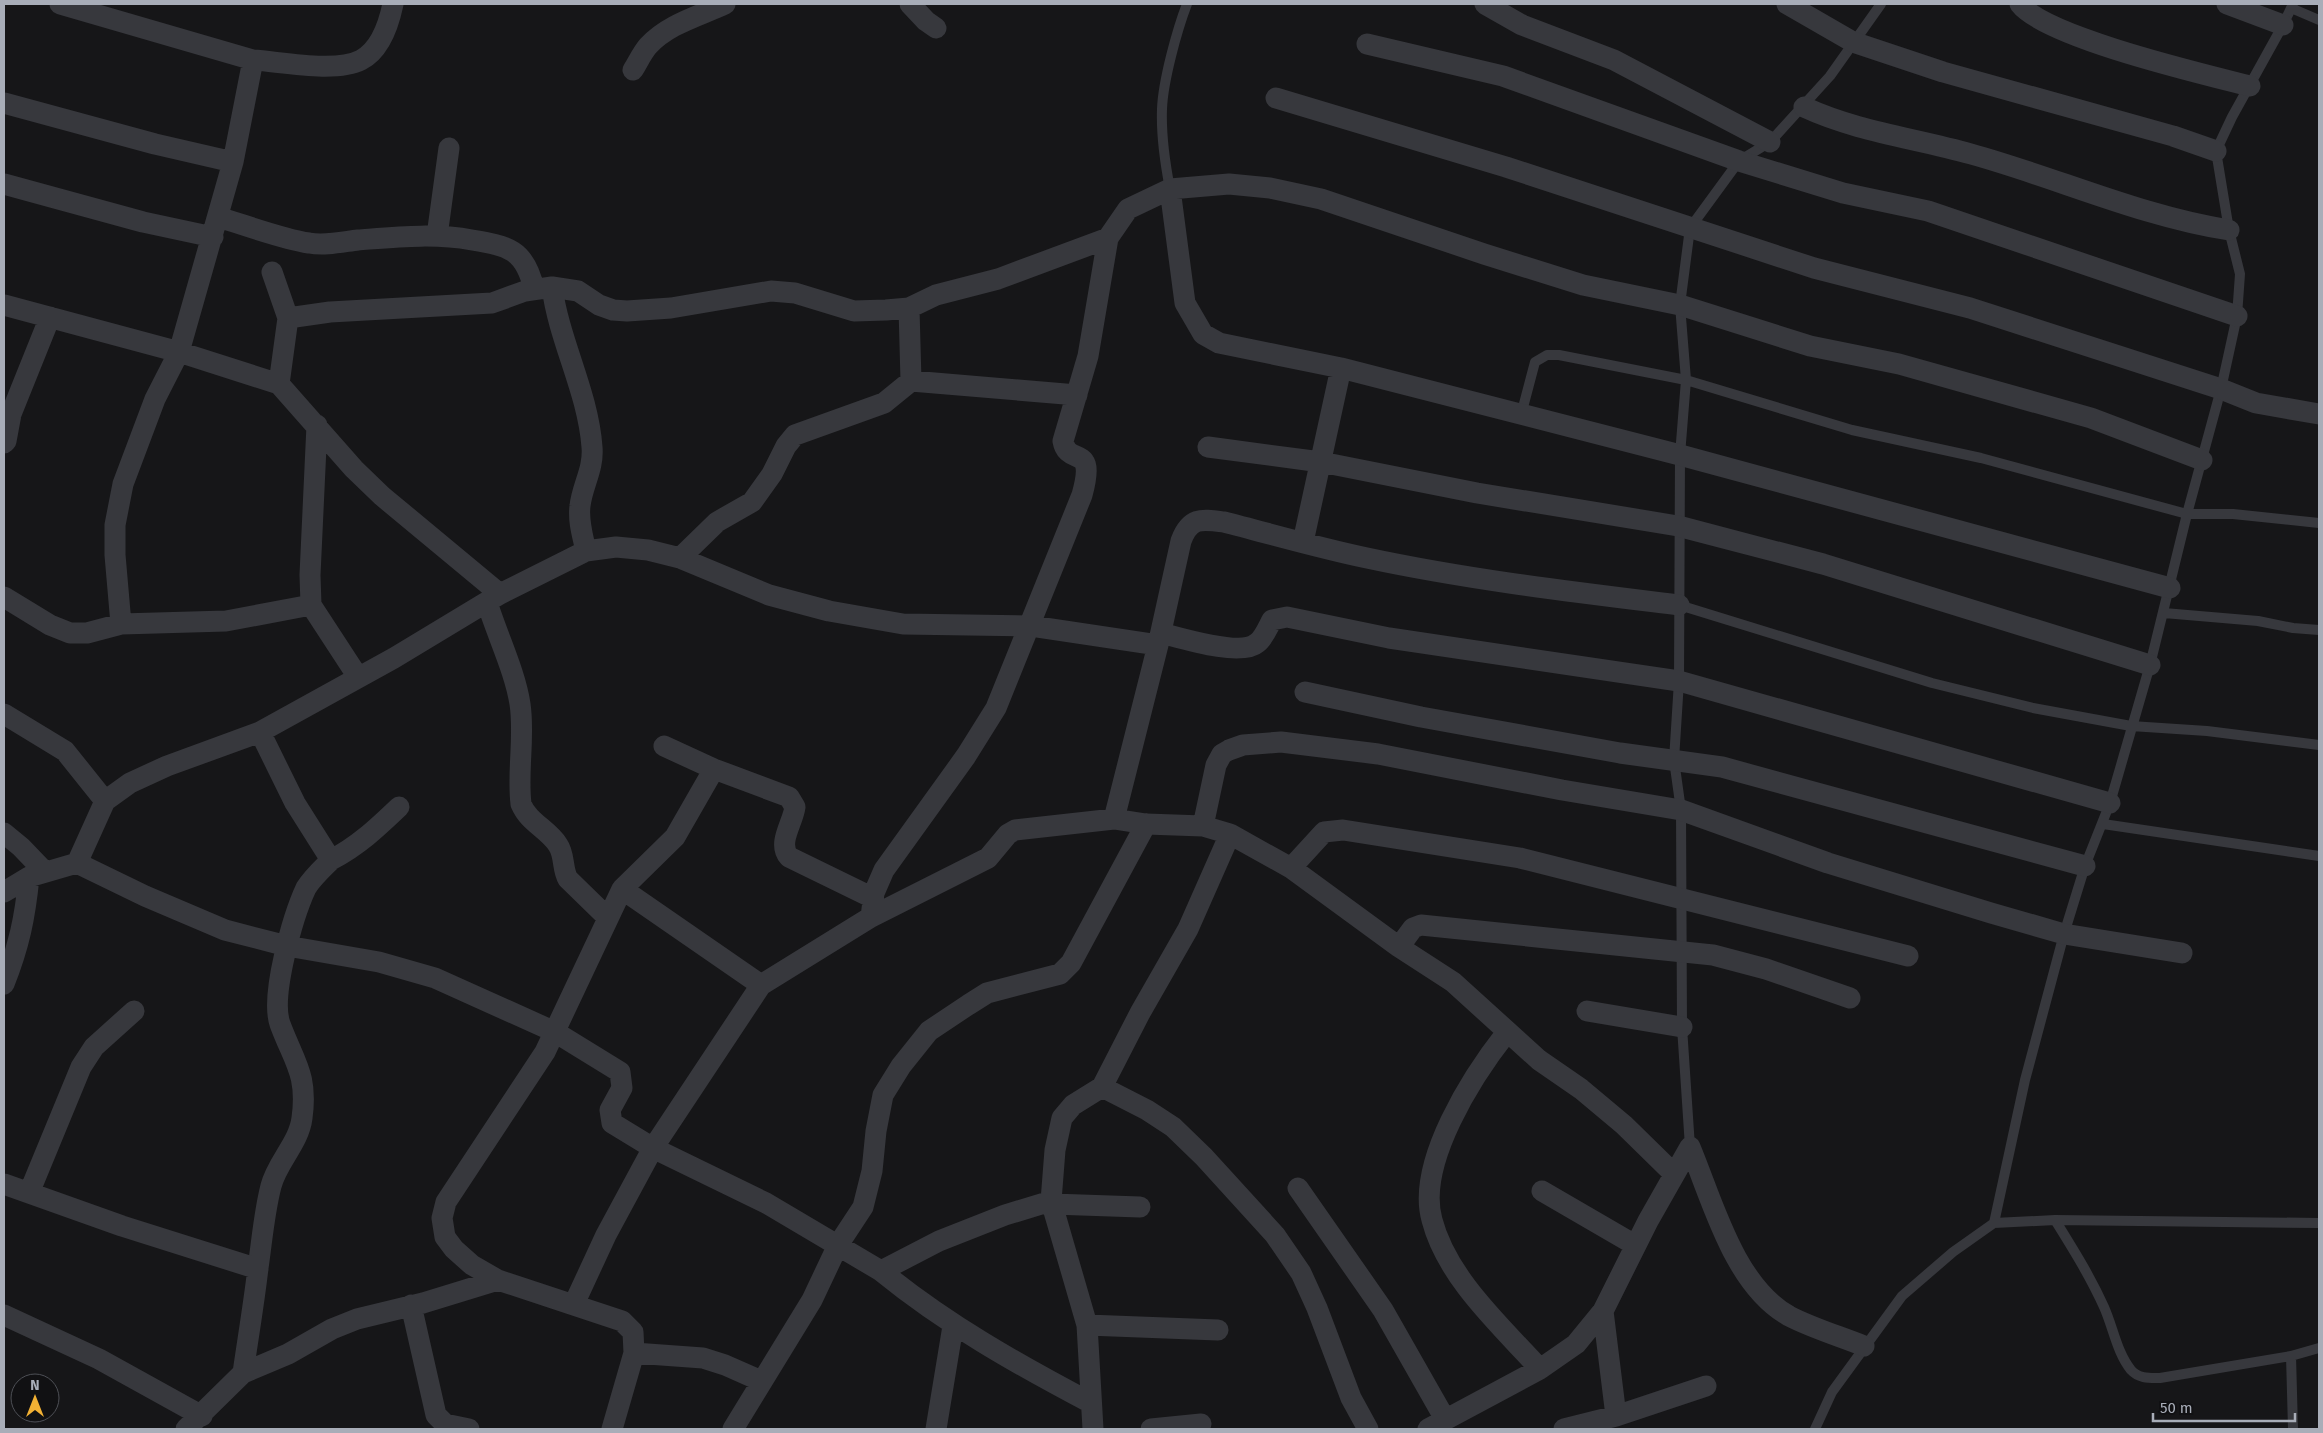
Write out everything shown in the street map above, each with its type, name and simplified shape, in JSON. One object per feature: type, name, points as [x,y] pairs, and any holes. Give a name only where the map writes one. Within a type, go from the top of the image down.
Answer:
[{"type":"street","points":[[60,4],[253,60],[339,66],[362,60],[377,43],[389,21],[393,4]]},
{"type":"street","points":[[633,70],[648,46],[659,37],[679,24],[725,4]]},
{"type":"street","points":[[910,4],[926,21],[936,28]]},
{"type":"street","points":[[1485,4],[1522,25],[1614,60],[1770,142]]},
{"type":"street","points":[[1787,4],[1853,42],[1943,72],[2173,136],[2216,151]]},
{"type":"street","points":[[2020,4],[2041,21],[2111,48],[2250,86]]},
{"type":"street","points":[[2228,4],[2289,12]]},
{"type":"street","points":[[1367,44],[1503,76],[1739,161],[1843,193],[1928,211],[2237,316]]},
{"type":"street","points":[[121,624],[115,555],[115,525],[123,484],[156,399],[179,352],[233,162],[253,60]]},
{"type":"street","points":[[1276,98],[1506,167],[1814,268],[1970,308],[2221,389],[2256,403],[2319,414]]},
{"type":"street","points":[[4,103],[155,144],[233,162]]},
{"type":"street","points":[[1804,107],[1847,125],[1971,154],[2188,224],[2229,230]]},
{"type":"street","points":[[437,236],[450,148]]},
{"type":"street","points":[[4,184],[144,222],[215,227],[308,243],[326,244],[415,235],[454,236],[506,246],[517,254],[543,288],[557,313],[586,415],[592,447],[590,475],[580,504],[581,530],[586,551]]},
{"type":"street","points":[[872,908],[878,880],[884,870],[966,756],[996,708],[1031,626],[1087,477],[1088,468],[1086,461],[1067,449],[1063,441],[1088,356],[1108,238],[1128,209],[1170,189],[1229,184],[1270,188],[1321,199],[1583,285],[1680,305],[1810,346],[1899,364],[2091,418],[2202,460]]},
{"type":"street","points":[[1170,189],[1185,303],[1193,320],[1203,334],[1219,344],[1341,368],[1521,416],[1680,455],[2170,588]]},
{"type":"street","points":[[288,318],[330,312],[492,303],[543,288],[578,291],[613,310],[627,311],[671,308],[771,291],[795,293],[854,311],[909,308],[936,295],[998,279],[1108,238]]},
{"type":"street","points":[[272,272],[288,318],[279,384]]},
{"type":"street","points":[[4,305],[179,352],[279,384],[354,469],[494,598],[498,637],[517,687],[520,707],[521,804],[525,814],[560,846],[564,871],[568,879],[608,918]]},
{"type":"street","points":[[909,308],[911,381]]},
{"type":"street","points":[[4,443],[11,414],[50,317]]},
{"type":"street","points":[[1303,542],[1341,368]]},
{"type":"street","points":[[680,558],[716,522],[752,502],[772,474],[786,446],[796,435],[884,404],[911,381],[1077,395]]},
{"type":"street","points":[[317,425],[310,575],[311,604],[358,677]]},
{"type":"street","points":[[1208,447],[1321,462],[1477,493],[1678,526],[1823,564],[2150,665]]},
{"type":"street","points":[[1114,818],[1159,639],[1181,541],[1186,528],[1196,521],[1224,522],[1366,558],[1510,584],[1678,604]]},
{"type":"street","points":[[77,863],[105,801],[130,783],[168,766],[260,732],[494,598],[586,551],[616,547],[648,550],[680,558],[769,595],[829,611],[903,624],[1031,626],[1223,647],[1249,647],[1259,641],[1272,620],[1287,617],[1389,638],[1679,681],[2110,803]]},
{"type":"street","points":[[4,597],[50,625],[70,633],[87,633],[121,624],[226,621],[311,604]]},
{"type":"street","points":[[1304,692],[1421,717],[1620,753],[1722,767],[2085,866]]},
{"type":"street","points":[[4,714],[65,751],[105,801]]},
{"type":"street","points":[[260,732],[295,803],[331,860]]},
{"type":"street","points":[[1203,826],[1216,765],[1222,754],[1243,745],[1281,742],[1378,754],[1562,790],[1681,810],[1828,863],[2064,934],[2182,954]]},
{"type":"street","points":[[664,746],[714,769],[789,797],[796,807],[784,846],[789,857],[872,908]]},
{"type":"street","points":[[612,1429],[634,1353],[633,1332],[622,1321],[498,1280],[472,1265],[454,1249],[445,1237],[442,1218],[446,1202],[545,1052],[622,889],[674,837],[714,769]]},
{"type":"street","points":[[243,1373],[263,1223],[273,1177],[301,1126],[305,1099],[299,1065],[280,1024],[277,1008],[287,946],[298,908],[307,886],[331,860],[354,848],[370,836],[399,807]]},
{"type":"street","points":[[574,1304],[606,1235],[653,1148],[761,985],[872,908],[988,858],[1008,834],[1015,830],[1114,818],[1146,824],[1203,826],[1230,834],[1291,868],[1400,947],[1454,982],[1539,1060],[1581,1089],[1673,1172]]},
{"type":"street","points":[[733,1429],[812,1300],[838,1245],[863,1207],[872,1171],[876,1132],[883,1095],[901,1066],[929,1031],[987,993],[1060,974],[1071,963],[1146,824]]},
{"type":"street","points":[[1291,868],[1324,832],[1343,830],[1520,858],[1908,956]]},
{"type":"street","points":[[4,833],[21,847],[37,875],[18,950],[4,984]]},
{"type":"street","points":[[1093,1429],[1087,1325],[1052,1202],[1055,1150],[1062,1118],[1073,1105],[1102,1087],[1140,1013],[1188,929],[1230,834]]},
{"type":"street","points":[[4,892],[37,875],[77,863],[145,896],[225,930],[287,946],[379,962],[435,978],[555,1032],[620,1072],[622,1088],[610,1110],[612,1123],[653,1148],[734,1186],[838,1245],[881,1272],[953,1326],[1012,1362],[1091,1403]]},
{"type":"street","points":[[622,889],[761,985]]},
{"type":"street","points":[[1400,947],[1413,928],[1422,925],[1713,955],[1766,969],[1850,998]]},
{"type":"street","points":[[29,1193],[81,1067],[94,1047],[134,1011]]},
{"type":"street","points":[[1587,1011],[1682,1027]]},
{"type":"street","points":[[1507,1032],[1487,1057],[1458,1106],[1433,1169],[1428,1189],[1429,1205],[1436,1231],[1462,1279],[1477,1301],[1540,1369]]},
{"type":"street","points":[[1102,1087],[1147,1110],[1173,1127],[1204,1157],[1275,1235],[1305,1282],[1317,1308],[1351,1398],[1368,1429]]},
{"type":"street","points":[[1298,1188],[1383,1310],[1437,1424],[1540,1369],[1576,1344],[1603,1311],[1673,1172],[1690,1147]]},
{"type":"street","points":[[1690,1147],[1733,1251],[1748,1278],[1766,1298],[1789,1315],[1864,1346]]},
{"type":"street","points":[[4,1184],[122,1226],[258,1269]]},
{"type":"street","points":[[1542,1190],[1635,1245]]},
{"type":"street","points":[[881,1272],[939,1240],[1005,1215],[1052,1202],[1140,1207]]},
{"type":"street","points":[[186,1429],[202,1416],[243,1373],[357,1319],[498,1280]]},
{"type":"street","points":[[410,1305],[436,1415],[445,1424],[469,1429]]},
{"type":"street","points":[[1603,1311],[1616,1416]]},
{"type":"street","points":[[4,1315],[99,1359],[202,1416]]},
{"type":"street","points":[[1087,1325],[1218,1330]]},
{"type":"street","points":[[936,1429],[953,1326]]},
{"type":"street","points":[[634,1353],[703,1358],[725,1365],[761,1382]]},
{"type":"street","points":[[1564,1429],[1616,1416],[1706,1386]]},
{"type":"street","points":[[1151,1429],[1201,1424]]},
{"type":"lane","points":[[1170,189],[1165,160],[1162,108],[1173,55],[1187,4]]},
{"type":"lane","points":[[1690,1147],[1682,1027],[1681,810],[1674,760],[1679,681],[1678,526],[1680,455],[1686,380],[1680,305],[1690,228],[1739,161],[1770,142],[1804,107],[1830,76],[1881,4]]},
{"type":"lane","points":[[1994,1223],[2025,1080],[2064,934],[2085,866],[2110,803],[2150,665],[2187,514],[2221,389],[2237,316],[2240,274],[2229,230],[2216,151],[2232,117],[2289,12],[2319,20]]},
{"type":"lane","points":[[1521,416],[1535,362],[1547,355],[1559,354],[1686,380],[1852,430],[1981,458],[2187,514],[2233,514],[2319,523]]},
{"type":"lane","points":[[1678,604],[1932,683],[2042,710],[2131,726],[2207,731],[2319,745]]},
{"type":"lane","points":[[2164,613],[2258,621],[2293,628],[2319,630]]},
{"type":"lane","points":[[2103,824],[2319,856]]},
{"type":"lane","points":[[2055,1220],[2082,1262],[2122,1354],[2132,1370],[2139,1376],[2160,1378],[2291,1356],[2319,1348]]},
{"type":"lane","points":[[1814,1429],[1832,1392],[1902,1296],[1952,1252],[1994,1223],[2055,1220],[2319,1223]]},
{"type":"lane","points":[[2291,1356],[2293,1429]]}]
